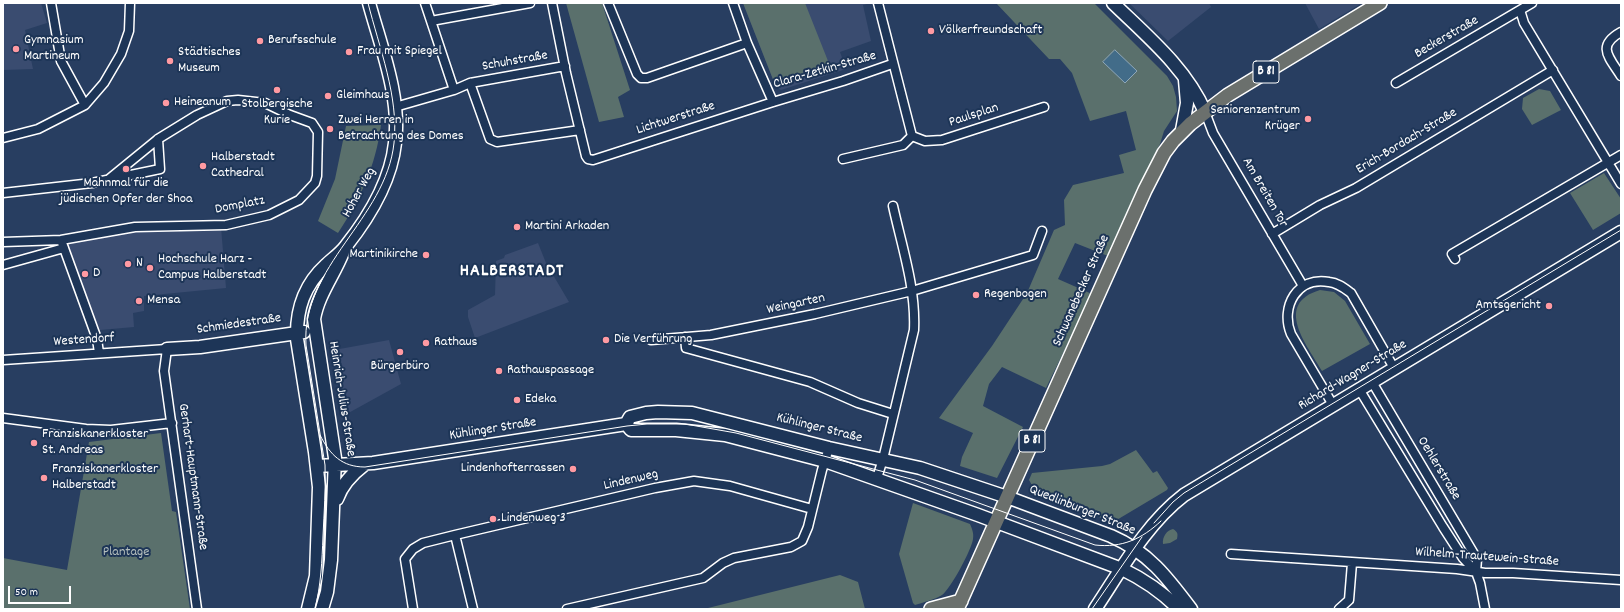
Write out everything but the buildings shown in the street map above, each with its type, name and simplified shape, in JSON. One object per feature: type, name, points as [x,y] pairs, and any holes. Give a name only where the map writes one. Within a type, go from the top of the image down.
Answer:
[{"type":"main road","name":"B 81","points":[[1205,112],[1238,88],[1380,3]]},
{"type":"main road","name":"Schwanebecker Straße","points":[[1007,497],[1151,178],[1164,153],[1182,130],[1205,112]]},
{"type":"main road","name":"B 81","points":[[959,605],[1007,497]]},
{"type":"main road","points":[[931,609],[959,605]]},
{"type":"street","points":[[51,3],[61,61],[85,105]]},
{"type":"street","points":[[3,138],[38,129],[85,105],[104,83],[121,54],[129,31],[130,3]]},
{"type":"street","name":"Hoher Weg","points":[[297,332],[298,314],[307,287],[317,274],[345,247],[374,202],[390,170],[396,134],[395,107],[370,3]]},
{"type":"street","points":[[425,3],[454,90]]},
{"type":"street","points":[[431,21],[530,3]]},
{"type":"street","name":"Schuhstraße","points":[[552,3],[565,66],[588,160]]},
{"type":"street","points":[[608,3],[637,74],[641,78],[647,78],[747,42]]},
{"type":"street","name":"Clara-Zetkin-Straße","points":[[733,3],[747,42],[772,102],[843,82],[892,64]]},
{"type":"street","points":[[843,160],[903,144],[912,136],[892,64],[878,3]]},
{"type":"street","points":[[1113,3],[1169,58],[1185,76],[1205,112]]},
{"type":"street","name":"Beckerstraße","points":[[1396,83],[1532,3]]},
{"type":"street","points":[[1520,10],[1524,23],[1621,184]]},
{"type":"street","points":[[1621,32],[1611,37],[1606,48],[1621,76]]},
{"type":"street","name":"Schuhstraße","points":[[395,107],[454,90],[470,83],[565,66]]},
{"type":"street","name":"Erich-Bordach-Straße","points":[[1272,234],[1320,205],[1356,188],[1553,70]]},
{"type":"street","points":[[1182,130],[1187,94],[1185,76]]},
{"type":"street","name":"Schuhstraße","points":[[470,83],[490,139],[493,141],[497,142],[580,130]]},
{"type":"street","name":"Domplatz","points":[[3,242],[60,240],[135,227],[226,225],[270,215],[299,200],[315,183],[317,176],[318,132],[312,123],[290,115],[265,103],[238,100],[227,101],[197,115],[158,139],[109,179]]},
{"type":"street","name":"Lichtwerstraße","points":[[588,160],[593,160],[772,102]]},
{"type":"street","name":"Paulsplan","points":[[912,136],[925,141],[942,140],[1044,107]]},
{"type":"street","name":"Am Breiten Tor","points":[[1205,112],[1214,133],[1303,286]]},
{"type":"street","name":"Domplatz","points":[[3,193],[92,183],[160,169],[158,139]]},
{"type":"street","points":[[1455,259],[1452,254],[1621,155]]},
{"type":"street","points":[[877,478],[883,459],[914,330],[915,310],[912,291],[893,206]]},
{"type":"street","name":"Weingarten","points":[[651,340],[711,335],[774,323],[912,291],[1033,255],[1042,231]]},
{"type":"street","name":"Richard-Wagner-Straße","points":[[1095,609],[1135,549],[1153,526],[1174,503],[1184,495],[1621,232]]},
{"type":"street","points":[[60,240],[97,339],[99,353]]},
{"type":"street","name":"Heinrich-Julius-Straße","points":[[322,609],[329,579],[336,465],[314,320],[318,302],[335,271],[345,247]]},
{"type":"street","points":[[3,265],[64,248]]},
{"type":"street","points":[[1333,405],[1291,334],[1288,326],[1288,307],[1296,292],[1303,286],[1315,282],[1329,282],[1340,285],[1351,293],[1394,368]]},
{"type":"street","points":[[297,332],[317,466],[319,510],[316,576],[308,609]]},
{"type":"street","name":"Schmiedestraße","points":[[167,349],[216,345],[297,332],[315,332]]},
{"type":"street","points":[[685,337],[686,348],[810,382],[858,403],[893,414]]},
{"type":"street","name":"Westendorf","points":[[3,360],[167,349]]},
{"type":"street","name":"Gerhart-Hauptmann-Straße","points":[[167,349],[164,371],[197,609]]},
{"type":"street","name":"Oehlerstraße","points":[[1372,382],[1477,559],[1476,572]]},
{"type":"street","name":"Oehlerstraße","points":[[1360,389],[1443,527],[1463,558],[1476,572],[1480,583],[1485,609]]},
{"type":"street","name":"Kühlinger Straße","points":[[626,424],[630,417],[646,413],[692,413],[829,448],[920,468],[1007,497]]},
{"type":"street","points":[[3,418],[86,429],[111,430],[172,423]]},
{"type":"street","name":"Kühlinger Straße","points":[[317,466],[365,464],[626,424]]},
{"type":"street","name":"Kühlinger Straße","points":[[626,424],[631,430],[676,430],[724,435],[825,461],[877,478],[997,522]]},
{"type":"street","points":[[567,609],[704,578],[723,562],[791,548],[802,541],[808,527],[829,448]]},
{"type":"street","points":[[334,510],[344,483],[356,470],[365,464]]},
{"type":"street","name":"Lindenweg","points":[[412,609],[405,559],[413,549],[423,543],[455,535],[655,488],[694,481],[730,486],[812,509]]},
{"type":"street","name":"Quedlinburger Straße","points":[[1007,497],[1111,536],[1135,549],[1162,572],[1191,609]]},
{"type":"street","points":[[997,522],[1142,578],[1157,589],[1179,609]]},
{"type":"street","points":[[455,535],[472,609]]},
{"type":"street","name":"Wilhelm-Trautewein-Straße","points":[[1231,554],[1457,569],[1485,573],[1513,573],[1621,580]]},
{"type":"street","points":[[1339,609],[1349,600],[1352,563]]},
{"type":"shaded area","name":"Gymnasium Martineum","points":[[3,3],[41,3],[47,23],[25,30],[33,69],[3,70]]},
{"type":"shaded area","points":[[743,3],[867,3],[863,5],[871,41],[840,52],[846,69],[781,90],[776,87]]},
{"type":"shaded area","points":[[1129,3],[1209,3],[1211,7],[1168,41]]},
{"type":"shaded area","points":[[1305,3],[1362,3],[1319,29]]},
{"type":"shaded area","points":[[1115,50],[1137,71],[1125,83],[1103,62]]},
{"type":"shaded area","name":"Hochschule Harz - Campus Halberstadt","points":[[221,227],[226,288],[144,296],[144,311],[133,313],[134,327],[100,330],[85,296],[65,241],[136,229]]},
{"type":"shaded area","points":[[538,243],[546,263],[569,302],[475,338],[468,317],[468,310],[495,295],[496,261],[504,258],[505,255]]},
{"type":"shaded area","points":[[389,340],[401,384],[343,416],[334,350]]},
{"type":"green space","points":[[566,3],[602,3],[630,90],[618,97],[624,117],[599,122]]},
{"type":"green space","points":[[743,3],[805,3],[830,66],[776,87]]},
{"type":"green space","points":[[996,3],[1094,3],[1167,76],[1173,86],[1176,97],[1177,111],[1164,131],[1160,144],[1133,199],[1108,256],[1075,243],[1058,279],[1092,294],[1046,388],[1002,367],[989,384],[983,406],[1023,427],[997,478],[960,466],[962,457],[973,433],[939,418],[992,346],[1027,293],[1054,230],[1065,225],[1064,200],[1073,185],[1124,173],[1119,155],[1136,150],[1126,111],[1090,121],[1072,73],[1060,59],[1049,59]]},
{"type":"green space","points":[[1539,89],[1550,91],[1561,110],[1532,125],[1522,109],[1523,98]]},
{"type":"green space","points":[[381,125],[379,140],[366,182],[346,221],[338,233],[318,221],[335,179],[346,126]]},
{"type":"green space","points":[[1604,173],[1621,199],[1621,213],[1593,230],[1570,193]]},
{"type":"green space","points":[[1320,290],[1334,292],[1345,301],[1370,344],[1322,371],[1302,338],[1296,315],[1298,305],[1306,296]]},
{"type":"green space","name":"Plantage","points":[[161,433],[172,511],[176,512],[190,609],[3,609],[3,558],[67,570],[89,442]]},
{"type":"green space","points":[[1136,450],[1153,473],[1157,471],[1168,488],[1115,521],[1107,520],[1041,495],[1033,487],[1029,480],[1032,473],[1110,464]]},
{"type":"green space","points":[[913,503],[970,524],[973,531],[972,544],[965,560],[946,592],[936,598],[915,605],[913,603],[899,554]]},
{"type":"green space","points":[[1173,529],[1177,533],[1177,539],[1170,543],[1163,544],[1165,534]]},
{"type":"green space","points":[[840,575],[858,582],[865,609],[704,609]]},
{"type":"tram line","points":[[315,609],[322,564],[325,465],[306,345],[308,317],[317,291],[330,266],[376,196],[388,170],[394,143],[394,108],[391,90],[368,3]]},
{"type":"tram line","points":[[1154,523],[1173,502],[1184,493],[1621,230]]},
{"type":"tram line","points":[[320,435],[333,454],[343,462],[350,465],[365,467],[627,426],[647,424],[685,424],[736,433],[915,480],[1095,545],[1105,546],[1131,541],[1146,533],[1161,521]]},
{"type":"tram line","points":[[1092,609],[1142,537]]},
{"type":"place","name":"Völkerfreundschaft","points":[[931,31]]},
{"type":"place","name":"Berufsschule","points":[[260,41]]},
{"type":"place","name":"Gymnasium Martineum","points":[[16,49]]},
{"type":"place","name":"Frau mit Spiegel","points":[[349,52]]},
{"type":"place","name":"Städtisches Museum","points":[[170,61]]},
{"type":"place","name":"Stolbergische Kurie","points":[[277,90]]},
{"type":"place","name":"Gleimhaus","points":[[328,96]]},
{"type":"place","name":"Heineanum","points":[[166,103]]},
{"type":"place","name":"Seniorenzentrum Krüger","points":[[1308,119]]},
{"type":"place","name":"Zwei Herren in Betrachtung des Domes","points":[[330,129]]},
{"type":"place","name":"Halberstadt Cathedral","points":[[203,166]]},
{"type":"place","name":"Mahnmal für die jüdischen Opfer der Shoa","points":[[126,169]]},
{"type":"place","name":"Martini Arkaden","points":[[517,227]]},
{"type":"place","name":"Martinikirche","points":[[426,255]]},
{"type":"place","name":"N","points":[[128,264]]},
{"type":"place","name":"Hochschule Harz - Campus Halberstadt","points":[[150,268]]},
{"type":"place","name":"D","points":[[85,274]]},
{"type":"place","name":"Regenbogen","points":[[976,295]]},
{"type":"place","name":"Mensa","points":[[139,301]]},
{"type":"place","name":"Amtsgericht","points":[[1549,306]]},
{"type":"place","name":"Die Verführung","points":[[606,340]]},
{"type":"place","name":"Rathaus","points":[[426,343]]},
{"type":"place","name":"Bürgerbüro","points":[[400,352]]},
{"type":"place","name":"Rathauspassage","points":[[499,371]]},
{"type":"place","name":"Edeka","points":[[517,400]]},
{"type":"place","name":"Franziskanerkloster St. Andreas","points":[[34,443]]},
{"type":"place","name":"Lindenhofterrassen","points":[[573,469]]},
{"type":"place","name":"Franziskanerkloster Halberstadt","points":[[44,478]]},
{"type":"place","name":"Lindenweg 3","points":[[493,519]]},
{"type":"district","name":"HALBERSTADT","points":[[512,273]]}]
